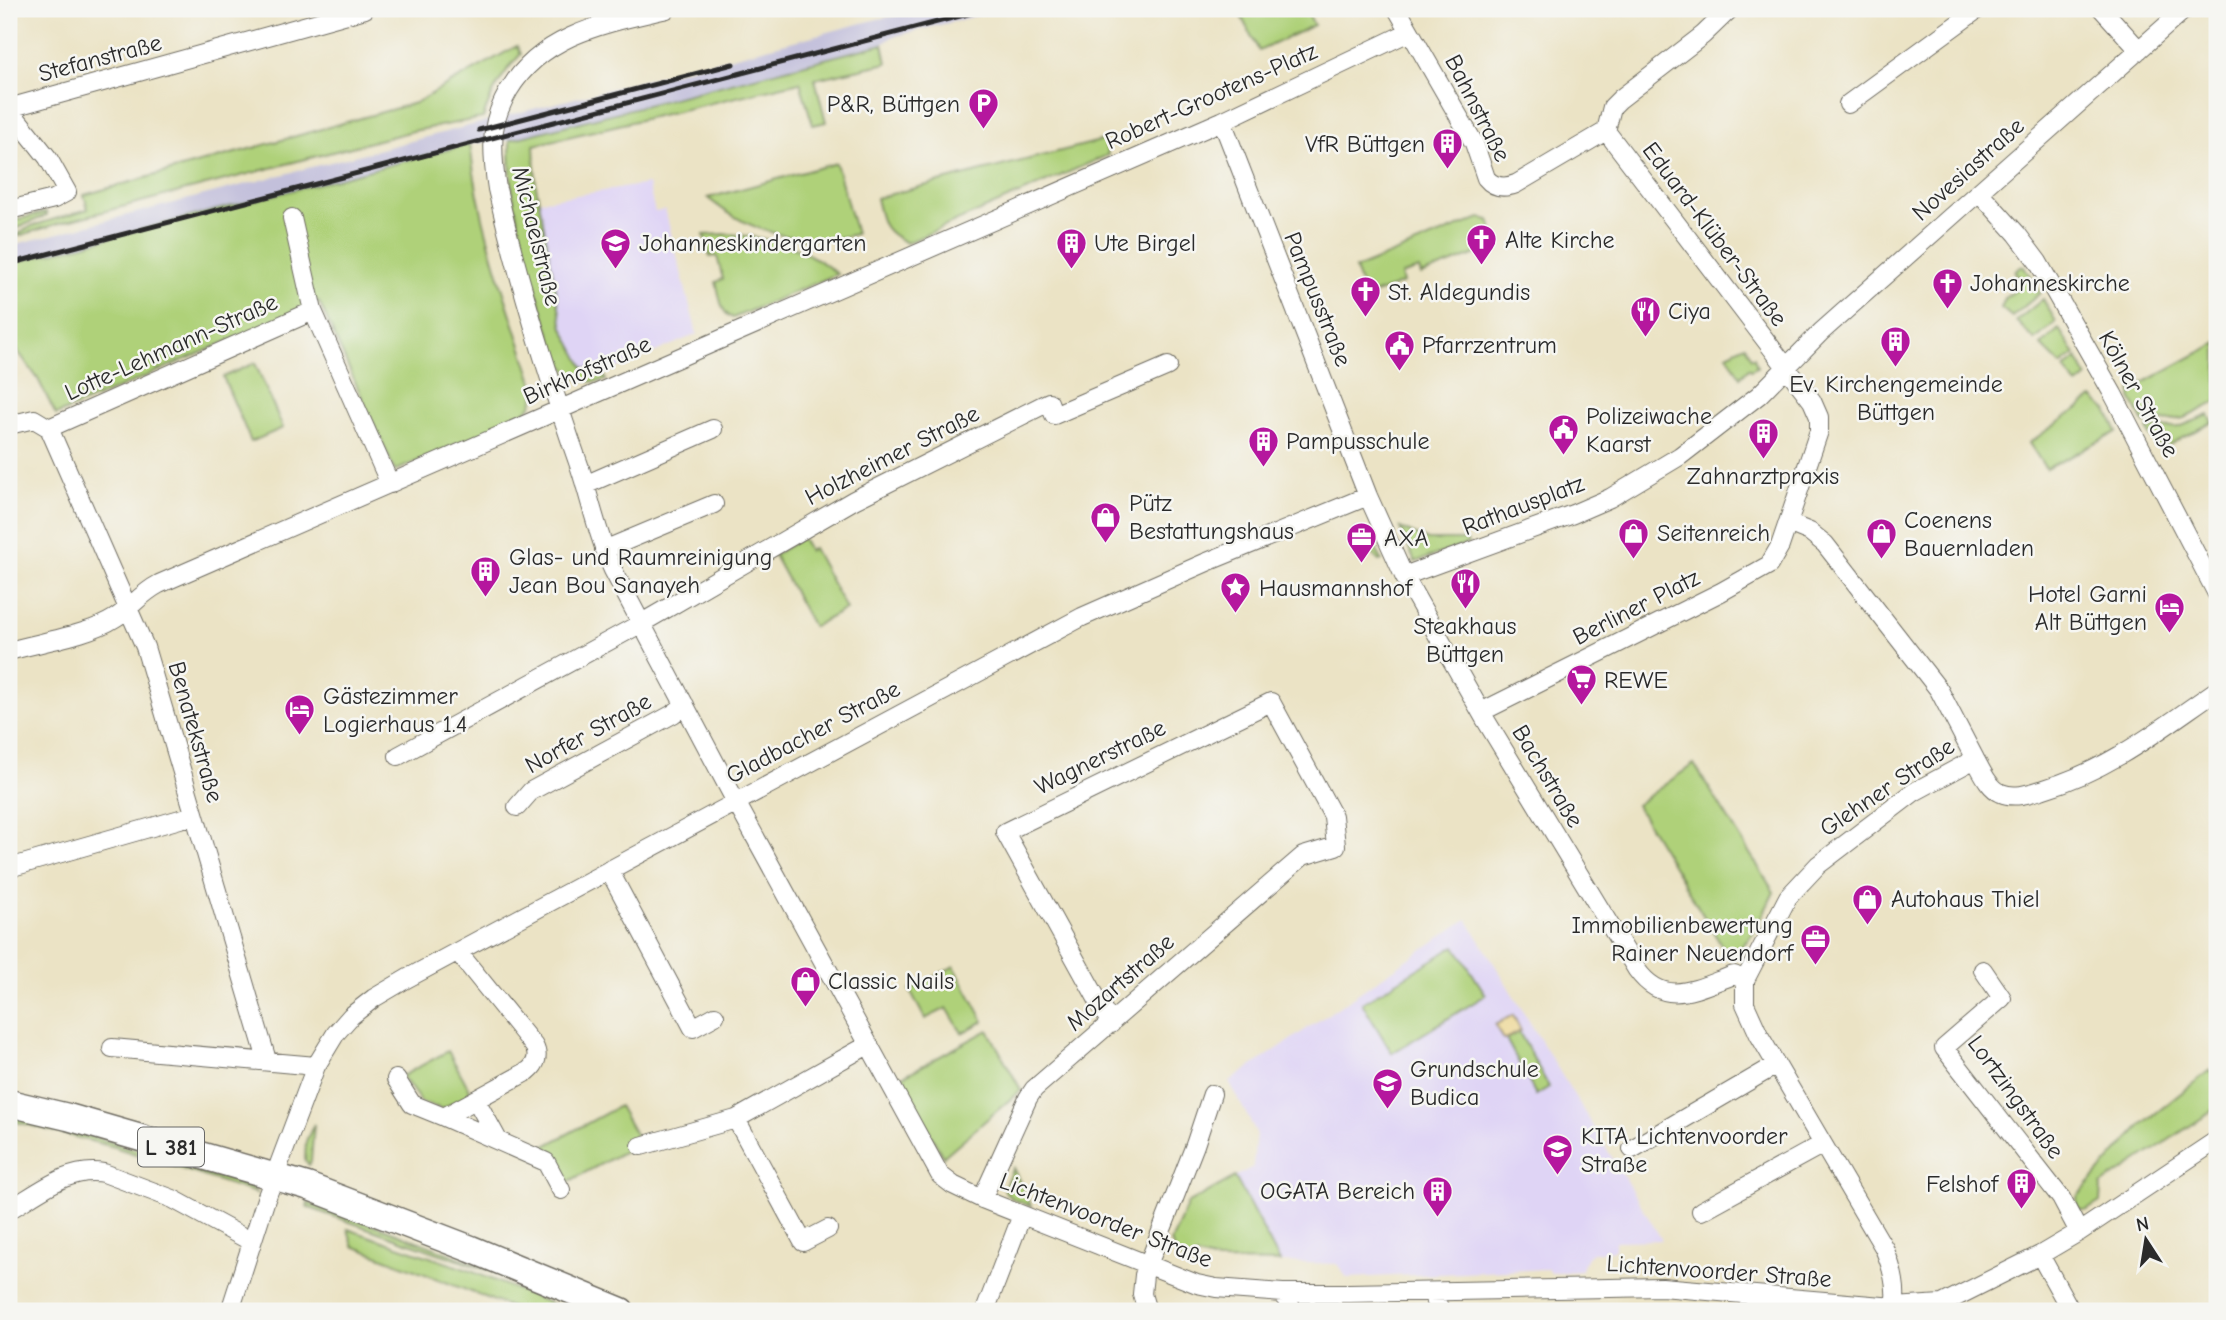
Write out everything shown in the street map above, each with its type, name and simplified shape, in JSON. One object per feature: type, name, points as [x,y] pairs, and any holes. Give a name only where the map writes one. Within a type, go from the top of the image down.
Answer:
[{"type":"main road","name":"L 381","points":[[9,1103],[68,1117],[315,1189],[621,1311]]},
{"type":"street","name":"Stefanstraße","points":[[9,108],[365,9]]},
{"type":"street","name":"Michaelstraße","points":[[640,624],[604,550],[559,409],[497,190],[493,156],[494,128],[498,113],[517,78],[533,60],[550,47],[593,27],[667,9]]},
{"type":"street","name":"Bahnstraße","points":[[1397,9],[1474,143],[1490,183],[1501,187],[1516,184],[1606,131]]},
{"type":"street","points":[[1606,131],[1612,107],[1620,99],[1703,35],[1730,9]]},
{"type":"street","points":[[1848,104],[1978,9]]},
{"type":"street","points":[[2102,9],[2138,50]]},
{"type":"street","name":"Novesiastraße","points":[[1785,366],[2185,9]]},
{"type":"street","name":"Robert-Grootens-Platz","points":[[1071,187],[1222,121],[1409,32]]},
{"type":"street","points":[[9,108],[48,158],[67,192],[54,199],[9,210]]},
{"type":"street","name":"Pampusstraße","points":[[1222,121],[1368,496]]},
{"type":"street","name":"Eduard-Klüber-Straße","points":[[1606,131],[1785,366]]},
{"type":"street","name":"Birkhofstraße","points":[[9,651],[93,628],[115,619],[142,594],[159,584],[1071,187]]},
{"type":"street","name":"Kölner Straße","points":[[1979,192],[2038,262],[2118,403],[2217,594]]},
{"type":"street","name":"Lotte-Lehmann-Straße","points":[[292,218],[313,311],[390,484]]},
{"type":"street","name":"Lotte-Lehmann-Straße","points":[[49,428],[313,311]]},
{"type":"street","name":"Holzheimer Straße","points":[[640,624],[854,500],[1049,402],[1054,415],[1168,366]]},
{"type":"street","points":[[1785,366],[1814,404],[1820,425],[1788,523]]},
{"type":"street","name":"Rathausplatz","points":[[1404,576],[1573,514],[1630,487],[1680,456],[1739,411],[1765,389],[1785,366]]},
{"type":"street","points":[[9,425],[34,419],[49,428]]},
{"type":"street","name":"Benatekstraße","points":[[49,428],[145,647],[267,1060]]},
{"type":"street","points":[[585,485],[713,429]]},
{"type":"street","name":"Bachstraße","points":[[1368,496],[1404,576],[1481,712],[1646,983],[1661,992],[1676,993],[1734,975],[1745,980]]},
{"type":"street","name":"Gladbacher Straße","points":[[230,1311],[251,1242],[316,1066],[336,1032],[360,1008],[391,988],[1082,617],[1368,496]]},
{"type":"street","points":[[604,550],[714,504]]},
{"type":"street","name":"Berliner Platz","points":[[1481,712],[1763,570],[1777,554],[1788,523]]},
{"type":"street","name":"Glehner Straße","points":[[1745,980],[1783,904],[1818,865],[1914,792],[1975,759],[1939,690],[1825,544],[1810,532],[1788,523]]},
{"type":"street","points":[[398,756],[640,624]]},
{"type":"street","name":"Lichtenvoorder Straße","points":[[640,624],[940,1175],[953,1185],[982,1199],[1197,1284],[1216,1289],[1283,1293],[1662,1287],[1894,1309],[1942,1304],[2040,1255],[2079,1232],[2217,1140]]},
{"type":"street","points":[[1975,759],[1993,788],[2004,794],[2021,795],[2046,789],[2105,766],[2217,690]]},
{"type":"street","name":"Wagnerstraße","points":[[1111,1024],[1005,832],[1271,702],[1333,817],[1336,846]]},
{"type":"street","name":"Norfer Straße","points":[[517,807],[531,791],[685,705]]},
{"type":"street","points":[[9,868],[194,815]]},
{"type":"street","name":"Mozartstraße","points":[[982,1199],[1034,1089],[1303,856],[1336,846]]},
{"type":"street","points":[[609,870],[693,1028],[715,1016]]},
{"type":"street","points":[[444,1118],[528,1071],[536,1062],[537,1052],[458,952]]},
{"type":"street","name":"Lortzingstraße","points":[[1983,970],[2002,998],[1944,1048],[2061,1198],[2079,1232]]},
{"type":"street","points":[[1745,980],[1744,994],[1748,1014],[1887,1255],[1894,1287],[1894,1309]]},
{"type":"street","points":[[642,1146],[736,1119],[868,1045]]},
{"type":"street","points":[[112,1048],[316,1066]]},
{"type":"street","points":[[1632,1149],[1776,1065]]},
{"type":"street","points":[[396,1079],[412,1104],[546,1162],[561,1190]]},
{"type":"street","points":[[1147,1311],[1142,1285],[1212,1094]]},
{"type":"street","points":[[476,1100],[498,1140]]},
{"type":"street","points":[[736,1119],[803,1242],[828,1229]]},
{"type":"street","points":[[1701,1211],[1823,1144]]},
{"type":"street","points":[[9,1210],[63,1178],[92,1171],[173,1199],[251,1242]]},
{"type":"street","points":[[985,1311],[1022,1215]]},
{"type":"street","points":[[2040,1255],[2071,1311]]},
{"type":"street","points":[[1430,1292],[1440,1311]]},
{"type":"street","points":[[1283,1293],[1293,1311]]},
{"type":"shaded area","points":[[933,9],[1004,9],[892,37],[883,44],[510,140],[470,144],[9,264],[9,246],[878,19]]},
{"type":"shaded area","name":"Johanneskindergarten","points":[[648,184],[655,212],[665,210],[697,334],[604,374],[584,368],[563,328],[539,201]]},
{"type":"shaded area","name":"Grundschule Budica","points":[[1467,919],[1662,1240],[1615,1241],[1615,1250],[1592,1253],[1580,1271],[1551,1273],[1548,1269],[1347,1278],[1337,1264],[1280,1262],[1235,1177],[1253,1167],[1256,1132],[1229,1082]]},
{"type":"green space","points":[[1246,9],[1306,9],[1314,25],[1259,51],[1239,12]]},
{"type":"green space","points":[[883,44],[887,63],[815,79],[826,122],[813,125],[800,82],[534,145],[536,186],[563,328],[584,368],[604,374],[606,380],[587,382],[570,374],[562,363],[545,319],[529,263],[513,192],[510,140]]},
{"type":"green space","points":[[517,46],[521,54],[498,84],[483,118],[413,131],[60,223],[9,239],[32,226],[88,209],[84,195],[415,103]]},
{"type":"green space","points":[[1104,140],[1108,155],[907,243],[892,235],[884,226],[876,198]]},
{"type":"green space","points":[[470,144],[480,206],[505,298],[535,388],[534,398],[528,409],[516,418],[395,471],[319,302],[56,415],[38,379],[9,339],[9,264]]},
{"type":"green space","points":[[836,163],[856,234],[817,239],[777,234],[741,220],[708,198]]},
{"type":"green space","points":[[46,212],[47,215],[9,232],[9,222]]},
{"type":"green space","points":[[1480,218],[1489,220],[1493,231],[1479,237],[1484,251],[1421,275],[1419,269],[1401,275],[1403,283],[1365,297],[1355,269]]},
{"type":"green space","points":[[728,234],[772,241],[800,250],[837,274],[733,318],[725,313],[721,303],[716,282],[723,279],[717,256],[710,257],[704,235]]},
{"type":"green space","points":[[2024,266],[2040,293],[2012,317],[2001,308],[2006,296],[2018,285],[2019,275],[2016,275],[2015,271]]},
{"type":"green space","points":[[2043,299],[2056,322],[2035,340],[2016,321]]},
{"type":"green space","points":[[2059,329],[2075,354],[2061,365],[2041,345]]},
{"type":"green space","points":[[2217,343],[2217,402],[2185,418],[2144,424],[2131,398],[2132,389]]},
{"type":"green space","points":[[1745,345],[1752,358],[1754,357],[1757,367],[1751,370],[1749,368],[1740,377],[1727,354]]},
{"type":"green space","points":[[2077,358],[2087,377],[2077,385],[2064,369]]},
{"type":"green space","points":[[255,363],[283,428],[251,442],[223,377]]},
{"type":"green space","points":[[2093,398],[2107,410],[2117,432],[2046,469],[2029,443]]},
{"type":"green space","points":[[2209,415],[2213,422],[2165,447],[2155,444],[2147,429],[2179,427]]},
{"type":"green space","points":[[1400,528],[1428,540],[1466,540],[1468,544],[1415,562]]},
{"type":"green space","points":[[1355,529],[1370,538],[1382,560],[1379,561],[1353,535]]},
{"type":"green space","points":[[802,538],[809,551],[813,548],[846,609],[813,627],[774,555]]},
{"type":"green space","points":[[1694,764],[1774,892],[1750,936],[1737,951],[1728,956],[1636,805]]},
{"type":"green space","points":[[1455,946],[1486,995],[1392,1053],[1362,1003]]},
{"type":"green space","points":[[954,966],[984,1021],[962,1033],[947,1008],[925,1019],[910,990]]},
{"type":"green space","points":[[988,1030],[1021,1090],[943,1157],[900,1078]]},
{"type":"green space","points":[[1519,1032],[1549,1087],[1536,1095],[1506,1039]]},
{"type":"green space","points":[[448,1051],[472,1094],[442,1109],[421,1102],[402,1076]]},
{"type":"green space","points":[[2210,1070],[2217,1079],[2217,1108],[2101,1185],[2100,1202],[2087,1210],[2077,1207],[2077,1197],[2141,1125]]},
{"type":"green space","points":[[619,1106],[640,1143],[566,1183],[536,1151]]},
{"type":"green space","points":[[9,1115],[60,1127],[240,1180],[251,1186],[256,1193],[114,1147],[9,1120]]},
{"type":"green space","points":[[314,1124],[309,1165],[305,1160],[306,1141]]},
{"type":"green space","points":[[1013,1168],[1031,1206],[1015,1200],[1004,1188]]},
{"type":"green space","points":[[1235,1177],[1280,1262],[1217,1261],[1197,1256],[1187,1261],[1178,1258],[1171,1242],[1188,1203]]},
{"type":"green space","points":[[308,1203],[383,1228],[598,1311],[587,1311],[501,1275],[307,1207]]},
{"type":"green space","points":[[348,1229],[471,1271],[569,1311],[520,1311],[353,1246]]},
{"type":"sand","points":[[1513,1015],[1521,1031],[1503,1040],[1495,1025]]},
{"type":"railway","points":[[9,264],[987,9]]},
{"type":"railway","points":[[479,130],[733,64]]},
{"type":"place","name":"P&R, Büttgen","points":[[983,131]]},
{"type":"place","name":"VfR Büttgen","points":[[1448,171]]},
{"type":"place","name":"Alte Kirche","points":[[1482,267]]},
{"type":"place","name":"Johanneskindergarten","points":[[616,270]]},
{"type":"place","name":"Ute Birgel","points":[[1071,270]]},
{"type":"place","name":"Johanneskirche","points":[[1947,310]]},
{"type":"place","name":"St. Aldegundis","points":[[1365,319]]},
{"type":"place","name":"Ciya","points":[[1645,338]]},
{"type":"place","name":"Ev. Kirchengemeinde Büttgen","points":[[1896,369]]},
{"type":"place","name":"Pfarrzentrum","points":[[1399,372]]},
{"type":"place","name":"Polizeiwache Kaarst","points":[[1563,457]]},
{"type":"place","name":"Zahnarztpraxis","points":[[1763,461]]},
{"type":"place","name":"Pampusschule","points":[[1263,468]]},
{"type":"place","name":"Pütz Bestattungshaus","points":[[1106,544]]},
{"type":"place","name":"Seitenreich","points":[[1634,560]]},
{"type":"place","name":"Coenens Bauernladen","points":[[1881,561]]},
{"type":"place","name":"AXA","points":[[1361,565]]},
{"type":"place","name":"Glas- und Raumreinigung Jean Bou Sanayeh","points":[[486,598]]},
{"type":"place","name":"Steakhaus Büttgen","points":[[1465,611]]},
{"type":"place","name":"Hausmannshof","points":[[1236,615]]},
{"type":"place","name":"Hotel Garni Alt Büttgen","points":[[2170,635]]},
{"type":"place","name":"REWE","points":[[1581,707]]},
{"type":"place","name":"Gästezimmer Logierhaus 1.4","points":[[300,737]]},
{"type":"place","name":"Autohaus Thiel","points":[[1868,926]]},
{"type":"place","name":"Immobilienbewertung Rainer Neuendorf","points":[[1816,966]]},
{"type":"place","name":"Classic Nails","points":[[805,1008]]},
{"type":"place","name":"Grundschule Budica","points":[[1387,1110]]},
{"type":"place","name":"KITA Lichtenvoorder Straße","points":[[1558,1177]]},
{"type":"place","name":"Felshof","points":[[2021,1211]]},
{"type":"place","name":"OGATA Bereich","points":[[1438,1218]]}]
